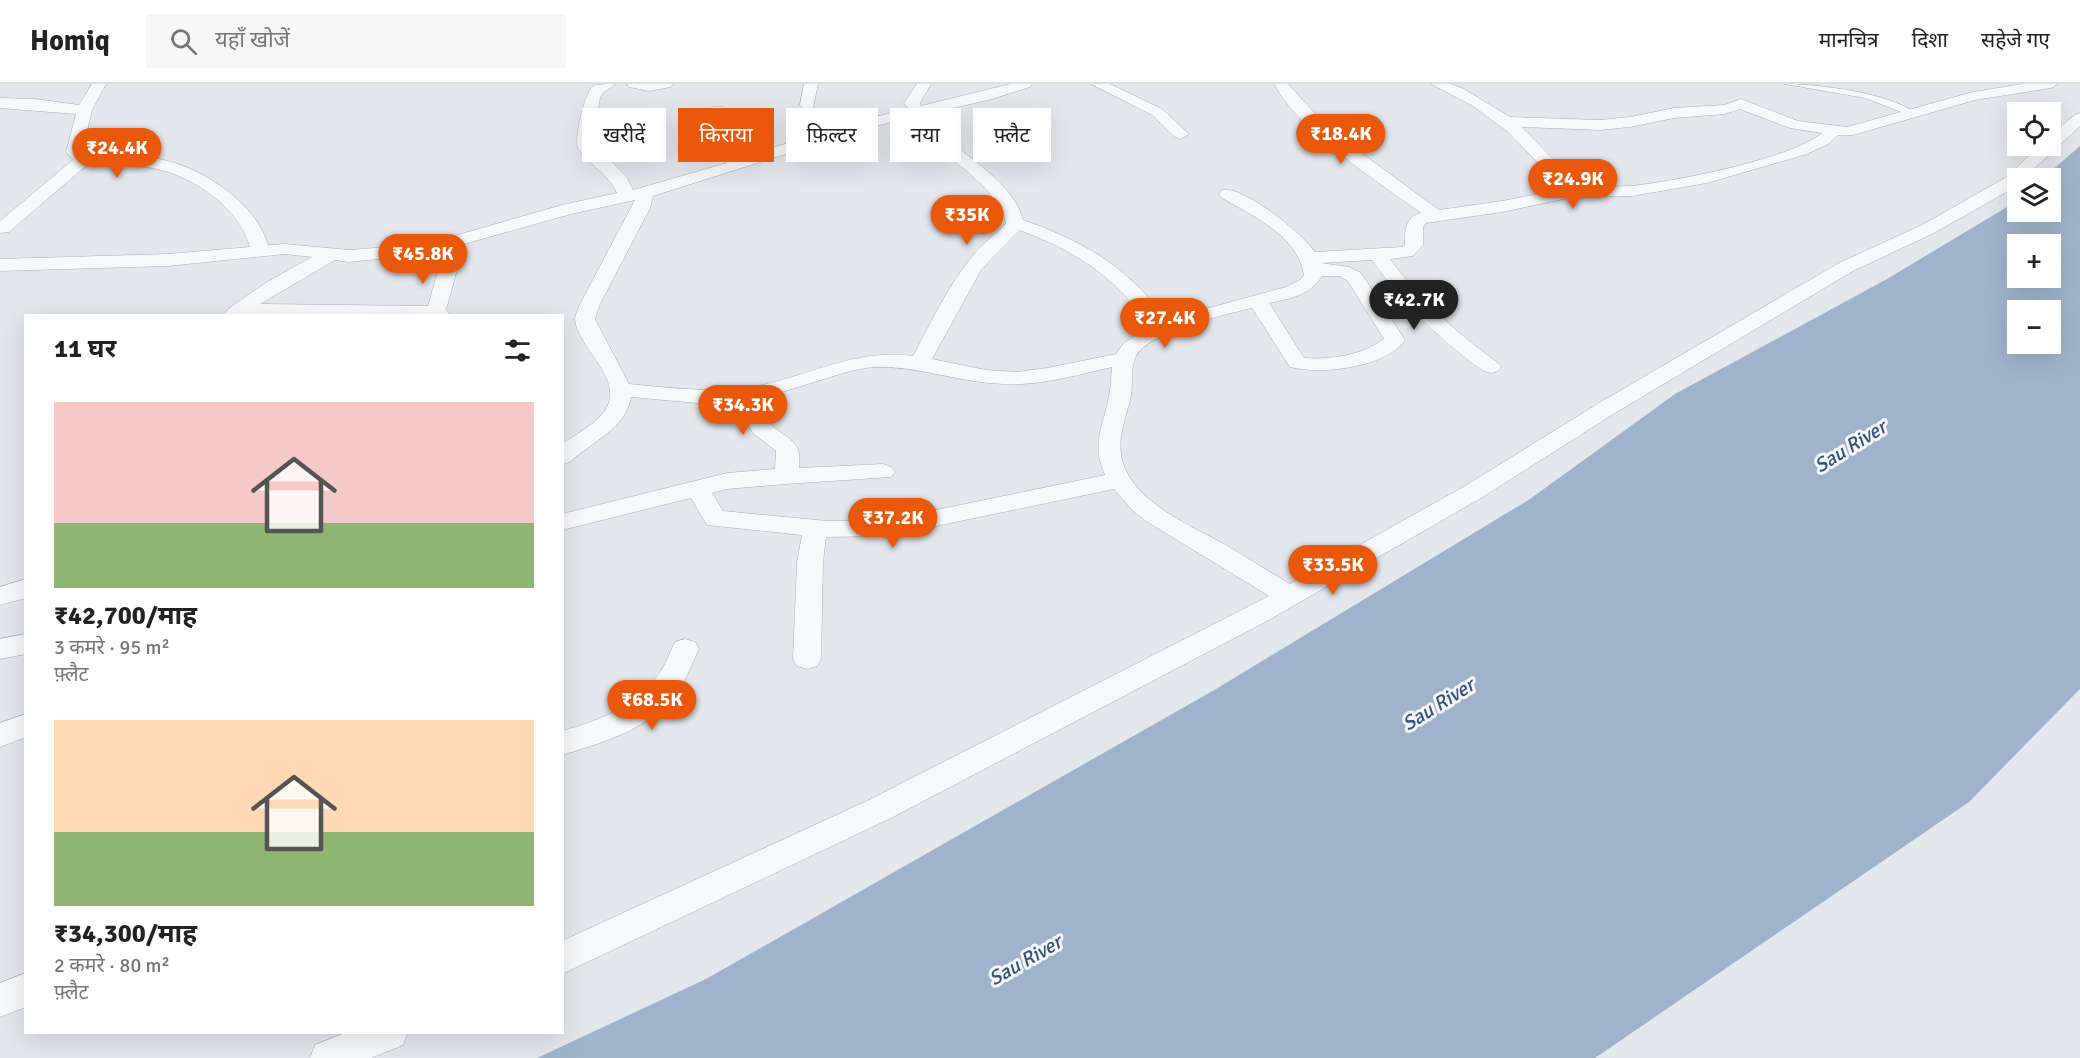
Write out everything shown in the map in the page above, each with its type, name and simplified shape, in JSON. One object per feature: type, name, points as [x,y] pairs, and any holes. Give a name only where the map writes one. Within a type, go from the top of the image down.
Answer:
[{"type":"street","points":[[99,84],[84,110],[74,152],[76,156],[83,160],[149,163],[191,177],[218,193],[239,211],[259,242],[260,251]]},
{"type":"street","points":[[564,455],[612,417],[622,390],[613,369],[593,340],[585,319],[641,208],[636,195],[586,147],[584,142],[593,98],[598,89],[609,84]]},
{"type":"street","points":[[634,84],[649,87],[666,84]]},
{"type":"street","points":[[808,105],[811,84]]},
{"type":"street","points":[[915,108],[912,103],[924,84]]},
{"type":"street","points":[[934,108],[987,96],[1025,84]]},
{"type":"street","points":[[1098,84],[1157,112],[1181,134]]},
{"type":"street","points":[[1281,84],[1293,102],[1324,133],[1436,216]]},
{"type":"street","points":[[1438,84],[1468,96],[1509,122],[1555,168],[1575,192]]},
{"type":"street","points":[[1509,122],[1600,125],[1630,122],[1674,112],[1725,109],[1741,104],[1795,124],[1834,131],[1858,130],[1973,96],[2051,84]]},
{"type":"street","points":[[0,103],[35,104],[84,110]]},
{"type":"street","points":[[0,265],[168,260],[299,249],[349,256],[384,255],[427,249],[568,209],[636,195],[867,123],[890,118]]},
{"type":"street","points":[[2061,135],[2080,118]]},
{"type":"street","points":[[1311,264],[1412,250],[1416,222],[1436,216],[1493,208],[1575,192],[1634,191],[1758,165],[1816,145],[1831,137],[1834,131]]},
{"type":"street","points":[[564,957],[880,809],[1290,596],[1473,492],[1607,408],[1846,267],[1928,229],[2011,182],[2038,156]]},
{"type":"street","points":[[3,228],[83,160]]},
{"type":"street","points":[[920,362],[967,278],[982,256],[1010,231],[1014,223],[1012,212],[996,191],[961,160]]},
{"type":"street","points":[[1228,194],[1280,226],[1295,239],[1311,264],[1313,275],[1307,284],[1293,291],[1196,316],[1161,328],[1128,349],[1123,358],[1120,393],[1109,438],[1111,460],[1120,480],[1132,496],[1154,514],[1290,596]]},
{"type":"street","points":[[1014,223],[1069,244],[1097,262],[1140,298],[1161,328]]},
{"type":"street","points":[[234,313],[439,314],[456,241]]},
{"type":"street","points":[[234,313],[274,286],[330,255]]},
{"type":"street","points":[[1378,255],[1400,288],[1423,313],[1454,342],[1491,367]]},
{"type":"street","points":[[1258,301],[1297,363],[1344,362],[1376,352],[1392,344],[1395,340],[1393,335],[1375,313],[1359,282],[1352,275],[1311,264]]},
{"type":"street","points":[[564,319],[585,319]]},
{"type":"street","points":[[622,390],[711,397],[759,392],[870,361],[920,362],[1003,378],[1032,376],[1123,358]]},
{"type":"street","points":[[759,392],[756,420],[761,428],[786,447],[789,454],[786,476]]},
{"type":"street","points":[[564,522],[727,482],[786,476],[883,472]]},
{"type":"street","points":[[698,489],[716,519],[853,530],[910,525],[1120,480]]},
{"type":"street","points":[[807,659],[810,562],[815,528]]},
{"type":"street","points":[[0,596],[24,589]]},
{"type":"street","points":[[0,649],[24,645]]},
{"type":"street","points":[[564,742],[598,732],[628,719],[652,701],[669,682],[686,649]]},
{"type":"street","points":[[0,735],[24,726]]},
{"type":"street","points":[[0,1000],[24,991]]},
{"type":"street","points":[[328,1058],[385,1034]]},
{"type":"lane","points":[[1789,84],[1867,96],[1912,113]]},
{"type":"water","name":"Sau River","points":[[2080,146],[2080,689],[1969,802],[1595,1058],[537,1058],[706,979],[1216,689],[1530,499],[1675,394],[1887,279],[2007,207],[2007,222],[2061,222],[2061,168],[2055,168]]}]
